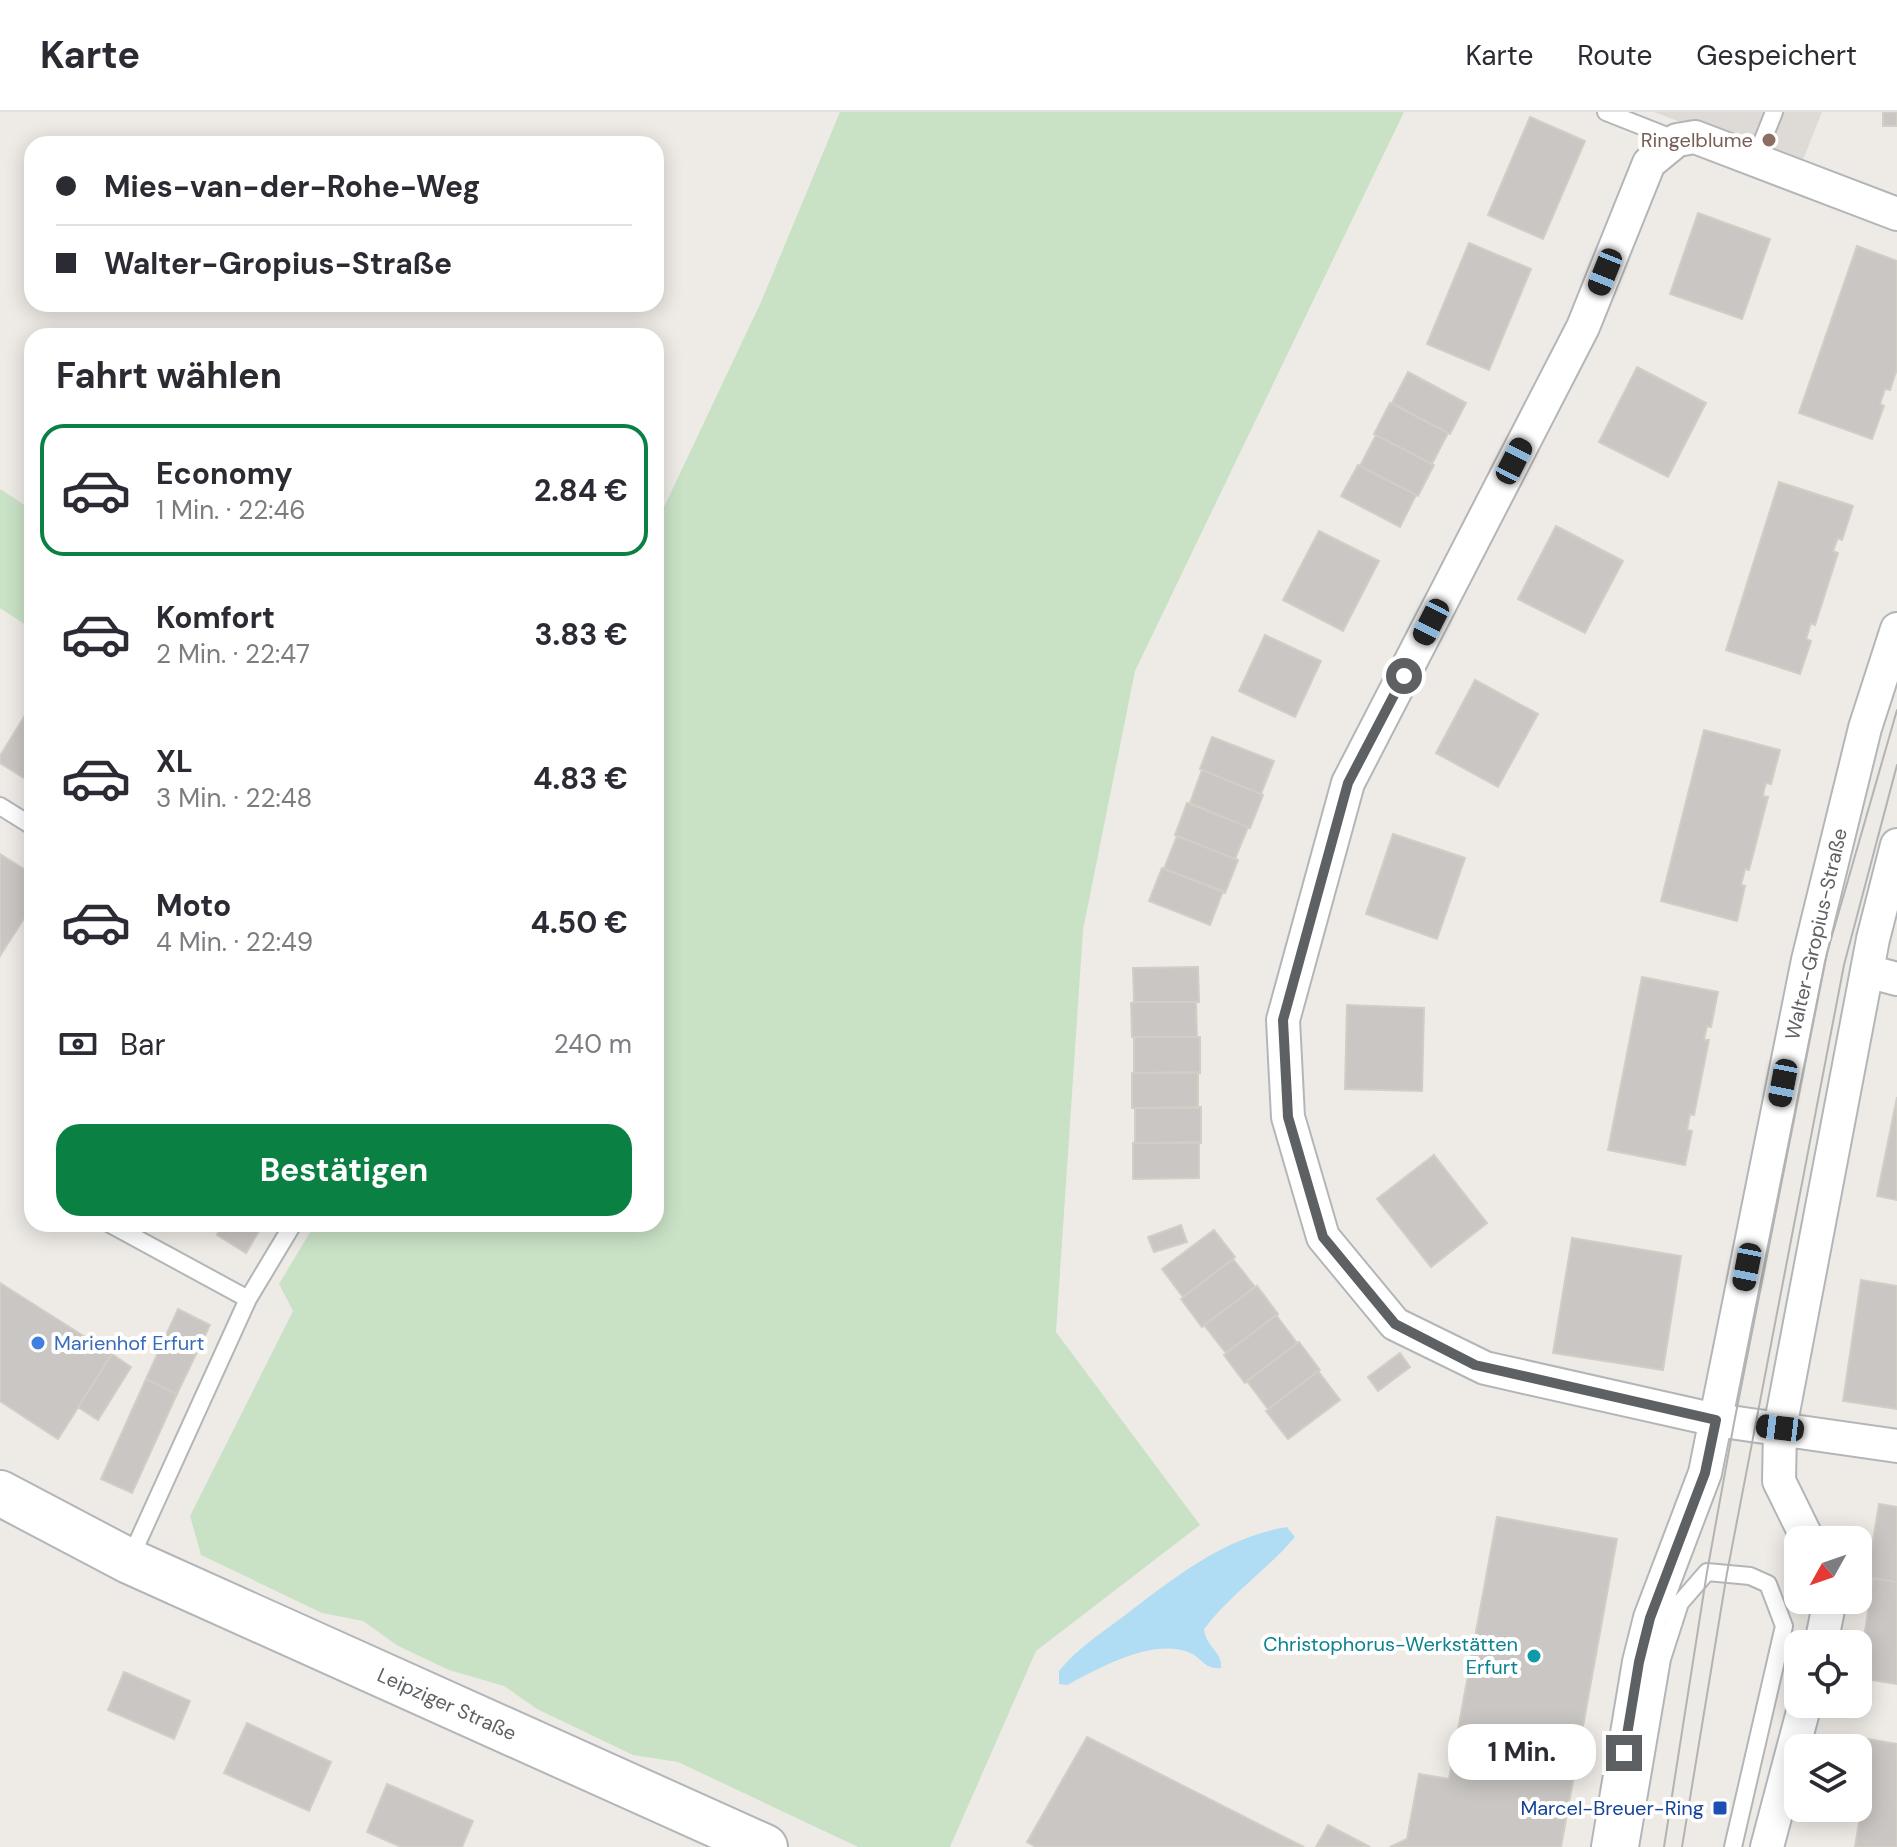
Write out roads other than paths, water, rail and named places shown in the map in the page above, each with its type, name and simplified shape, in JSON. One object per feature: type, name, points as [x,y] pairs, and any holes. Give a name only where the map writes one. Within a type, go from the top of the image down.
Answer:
[{"type":"main road","name":"Leipziger Straße","points":[[0,1493],[129,1561],[765,1847]]},
{"type":"street","points":[[1897,214],[1695,137],[1677,140],[1649,163],[1583,327],[1348,783],[1283,1020],[1288,1117],[1323,1237],[1395,1324],[1475,1365],[1716,1420],[1897,1446]]},
{"type":"street","name":"Walter-Gropius-Straße","points":[[1608,1847],[1639,1662],[1650,1618],[1705,1473],[1808,960],[1865,728],[1897,629]]},
{"type":"street","points":[[1801,1526],[1779,1481],[1780,1428],[1882,975],[1897,845]]},
{"type":"street","points":[[1767,1847],[1801,1718]]},
{"type":"lane","points":[[1606,112],[1677,140]]},
{"type":"lane","points":[[1755,160],[1774,112]]},
{"type":"lane","points":[[0,806],[24,821]]},
{"type":"lane","points":[[125,1232],[248,1299]]},
{"type":"lane","points":[[129,1561],[248,1299],[288,1232]]},
{"type":"lane","points":[[1630,1847],[1662,1659],[1680,1603],[1707,1572],[1750,1576],[1768,1584],[1784,1626],[1733,1847]]},
{"type":"water","points":[[1287,1527],[1295,1537],[1204,1629],[1221,1668],[1211,1667],[1188,1652],[1158,1649],[1126,1657],[1067,1685],[1059,1684],[1059,1671],[1080,1650],[1198,1562],[1241,1540]]},
{"type":"tram line","points":[[1664,1847],[1734,1423],[1827,953],[1897,710]]},
{"type":"tram line","points":[[1682,1847],[1727,1573],[1844,965],[1897,765]]},
{"type":"place","name":"Ringelblume","points":[[1769,140]]},
{"type":"place","name":"Marienhof Erfurt","points":[[38,1343]]},
{"type":"place","name":"Christophorus-Werkstätten Erfurt","points":[[1534,1656]]},
{"type":"place","name":"Marcel-Breuer-Ring","points":[[1720,1808]]}]
